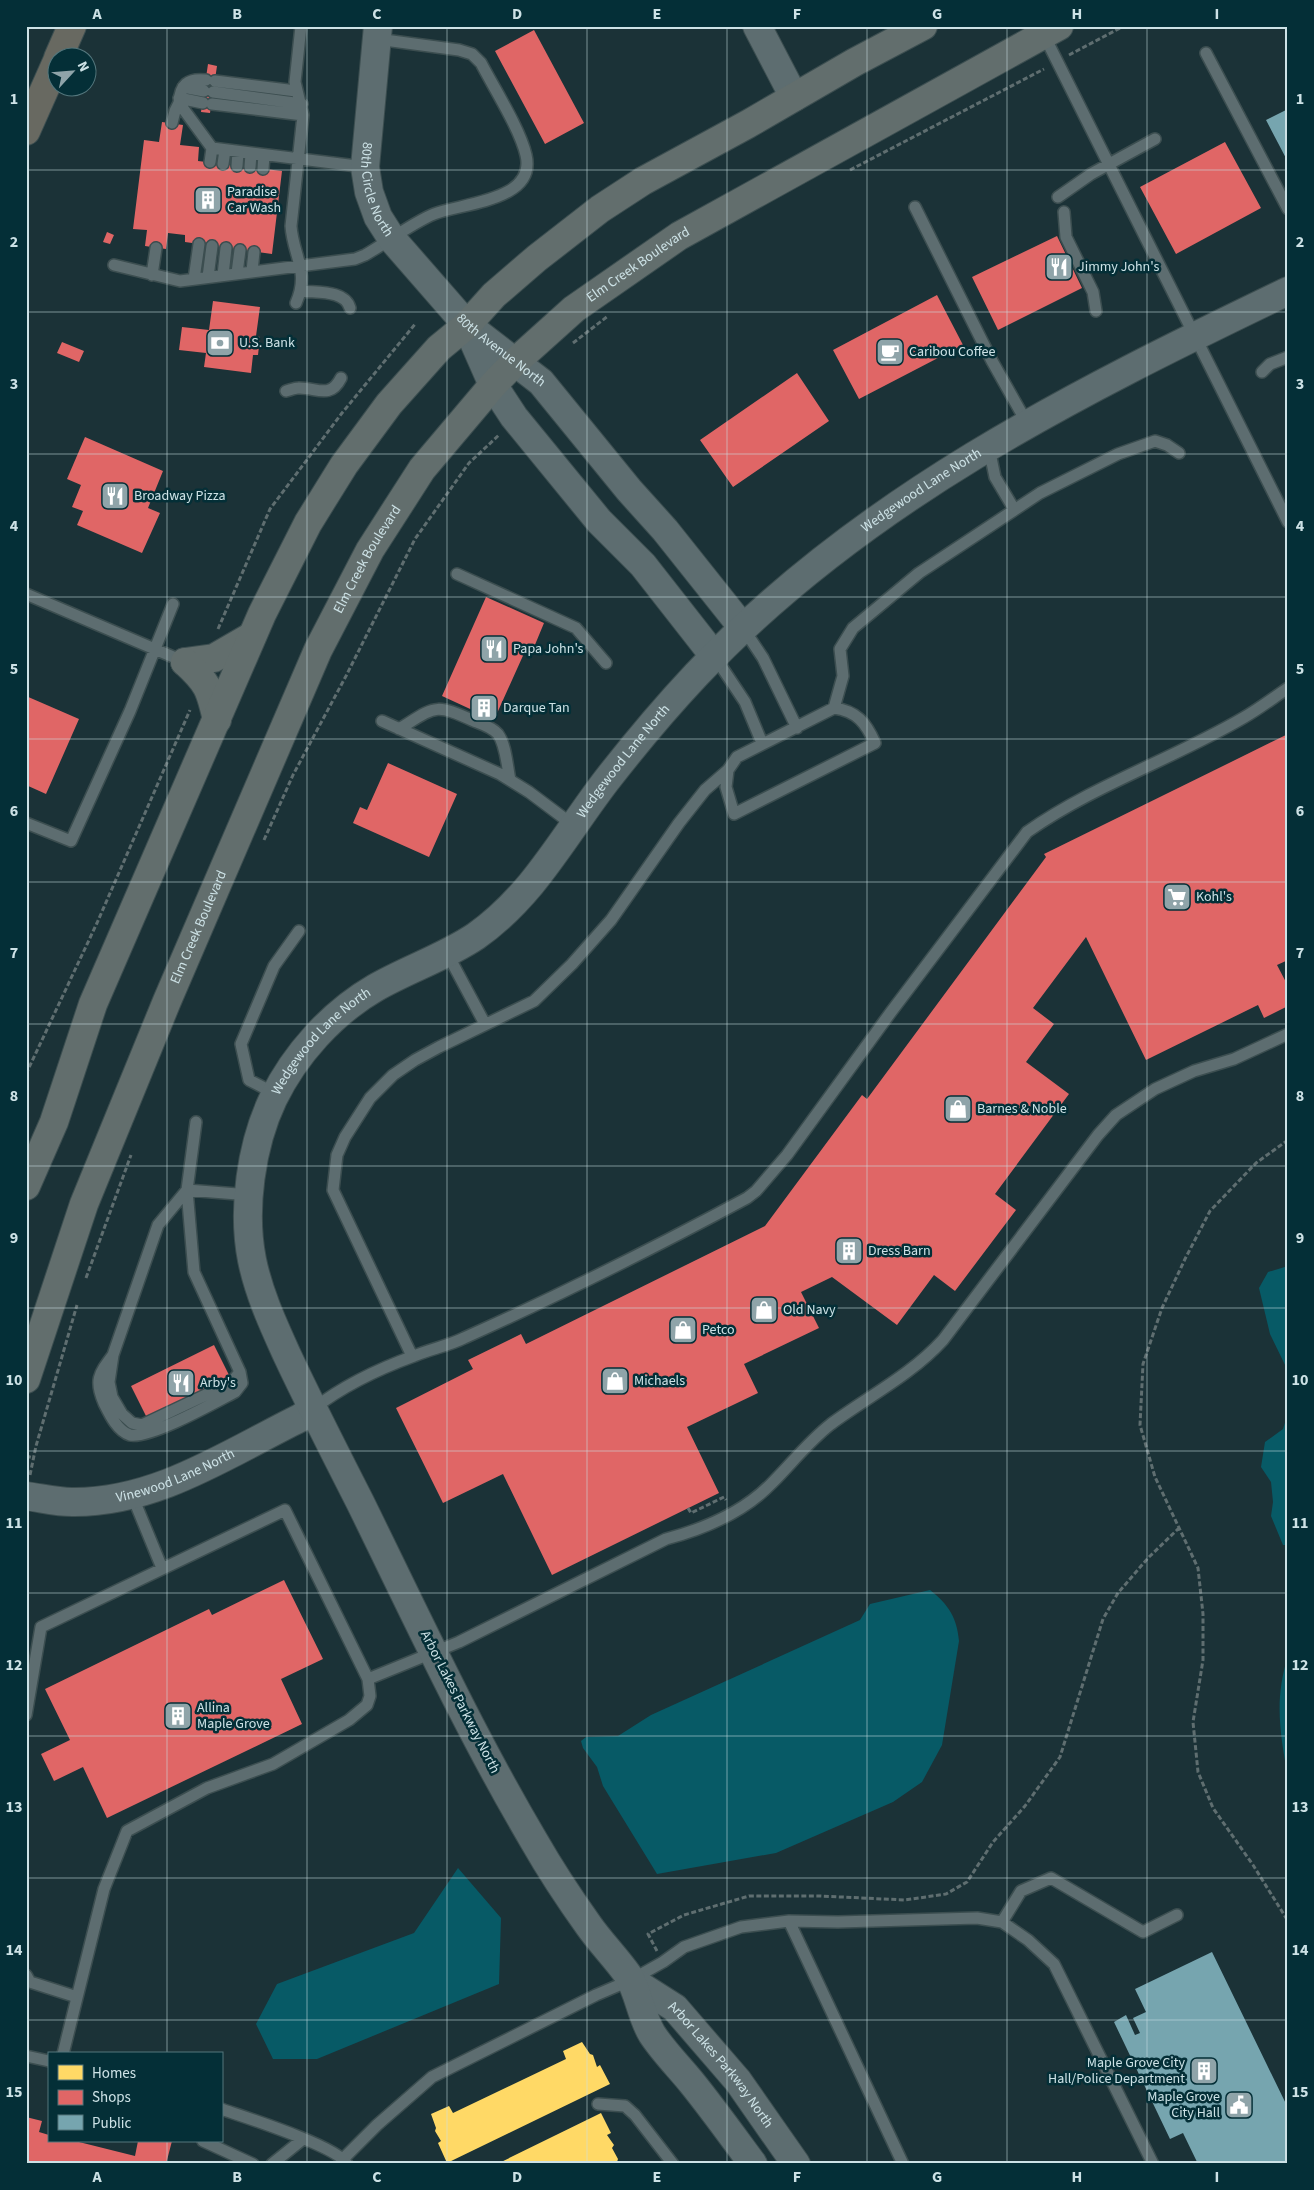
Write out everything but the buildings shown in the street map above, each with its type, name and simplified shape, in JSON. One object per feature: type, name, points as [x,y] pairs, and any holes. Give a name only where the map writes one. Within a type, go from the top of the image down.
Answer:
[{"type":"highway","points":[[62,48],[72,26]]},
{"type":"highway","points":[[26,131],[48,81]]},
{"type":"main road","points":[[26,1186],[54,1122],[93,1004],[252,636],[278,580],[308,523],[344,466],[388,404],[440,348],[467,325],[494,295],[537,258],[600,209],[643,181],[924,26]]},
{"type":"main road","name":"Elm Creek Boulevard","points":[[26,1378],[84,1204],[166,1001],[318,650],[370,550],[422,469],[493,385],[574,308],[679,236],[1052,31]]},
{"type":"main road","points":[[217,720],[211,693],[198,667],[252,636]]},
{"type":"street","points":[[757,26],[794,97]]},
{"type":"street","name":"80th Circle North","points":[[378,33],[365,167],[369,192],[378,217],[392,239],[467,325]]},
{"type":"street","name":"Wedgewood Lane North","points":[[313,1409],[266,1308],[258,1286],[249,1243],[253,1160],[259,1136],[276,1094],[305,1050],[335,1017],[373,990],[478,935],[518,899],[546,865],[573,825],[648,729],[743,628],[861,530],[946,472],[1027,423],[1194,336],[1286,295]]},
{"type":"street","name":"80th Avenue North","points":[[467,325],[541,382],[743,628]]},
{"type":"street","name":"80th Avenue North","points":[[467,325],[493,385],[514,417],[600,521],[643,565],[715,657]]},
{"type":"street","name":"Arbor Lakes Parkway North","points":[[313,1409],[480,1746],[537,1846],[589,1926],[631,1980],[649,2030],[753,2164]]},
{"type":"street","name":"Vinewood Lane North","points":[[28,1486],[71,1502],[112,1499],[152,1489],[190,1475],[300,1418],[313,1409]]},
{"type":"street","name":"Arbor Lakes Parkway North","points":[[631,1980],[675,2008],[738,2081],[796,2164]]},
{"type":"lane","points":[[296,303],[302,291],[301,265],[292,239],[291,226],[303,109],[296,91],[295,82],[301,26]]},
{"type":"lane","points":[[1052,31],[1056,62],[1288,522]]},
{"type":"lane","points":[[114,265],[180,280],[355,259],[433,214],[470,206],[506,193],[521,183],[527,170],[527,156],[520,138],[481,63],[472,54],[418,44],[378,33]]},
{"type":"lane","points":[[1206,53],[1288,209]]},
{"type":"lane","points":[[172,124],[180,96],[194,79],[209,92],[303,109]]},
{"type":"lane","points":[[180,96],[209,92],[296,91]]},
{"type":"lane","points":[[180,96],[210,146],[210,162]]},
{"type":"lane","points":[[1058,197],[1091,174],[1155,139]]},
{"type":"lane","points":[[210,146],[251,154],[365,167]]},
{"type":"lane","points":[[224,164],[225,150]]},
{"type":"lane","points":[[236,166],[238,152]]},
{"type":"lane","points":[[250,167],[251,154]]},
{"type":"lane","points":[[263,169],[264,155]]},
{"type":"lane","points":[[915,207],[992,361],[1027,423]]},
{"type":"lane","points":[[1064,212],[1066,237],[1093,292],[1096,311]]},
{"type":"lane","points":[[194,279],[199,244]]},
{"type":"lane","points":[[208,277],[212,246]]},
{"type":"lane","points":[[152,275],[156,248]]},
{"type":"lane","points":[[223,275],[226,248]]},
{"type":"lane","points":[[237,273],[240,250]]},
{"type":"lane","points":[[252,271],[254,252]]},
{"type":"lane","points":[[302,291],[335,294],[344,298],[350,308]]},
{"type":"lane","points":[[1262,372],[1270,364],[1288,357]]},
{"type":"lane","points":[[286,391],[299,388],[324,392],[338,384],[342,378]]},
{"type":"lane","points":[[834,708],[843,676],[840,649],[852,628],[919,573],[1014,509],[1076,474],[1118,454],[1155,441],[1167,445],[1178,453]]},
{"type":"lane","points":[[989,446],[994,477],[1014,509]]},
{"type":"lane","points":[[457,574],[576,628],[606,663]]},
{"type":"lane","points":[[26,594],[198,667]]},
{"type":"lane","points":[[26,823],[71,841],[130,711],[173,604]]},
{"type":"lane","points":[[743,628],[763,658],[797,728]]},
{"type":"lane","points":[[715,657],[745,702],[762,743]]},
{"type":"lane","points":[[313,1409],[343,1388],[412,1356],[461,1340],[644,1252],[747,1198],[756,1191],[786,1155],[1027,832],[1043,820],[1094,792],[1244,718],[1288,688]]},
{"type":"lane","points":[[400,729],[425,713],[442,708],[490,728],[501,741],[510,780]]},
{"type":"lane","points":[[412,1356],[333,1190],[337,1155],[356,1118],[370,1098],[393,1075],[415,1060],[534,1000],[572,964],[612,920],[705,790],[728,770],[737,757],[834,708],[845,710],[859,717],[868,728],[875,743],[734,814],[726,787],[728,770]]},
{"type":"lane","points":[[382,721],[510,780],[573,825]]},
{"type":"lane","points":[[276,1094],[249,1080],[242,1044],[274,966],[299,931]]},
{"type":"lane","points":[[447,952],[485,1024]]},
{"type":"lane","points":[[368,1679],[466,1638],[666,1539],[690,1533],[748,1504],[772,1484],[806,1446],[829,1425],[926,1359],[944,1340],[1098,1135],[1116,1115],[1143,1096],[1186,1074],[1234,1059],[1288,1034]]},
{"type":"lane","points":[[187,1190],[158,1225],[114,1355],[100,1372],[98,1388],[118,1427],[129,1434],[150,1434],[235,1392],[242,1383],[240,1372],[194,1272],[187,1190],[196,1122]]},
{"type":"lane","points":[[187,1190],[250,1196]]},
{"type":"lane","points":[[132,1494],[162,1568]]},
{"type":"lane","points":[[26,1715],[41,1627],[285,1510],[368,1679],[370,1696],[366,1705],[350,1720],[273,1764],[207,1788],[127,1831],[104,1889],[64,2052]]},
{"type":"lane","points":[[1002,1922],[1020,1891],[1050,1878],[1143,1932],[1177,1915]]},
{"type":"lane","points":[[222,2109],[302,2139],[344,2162],[376,2125],[432,2077],[596,1995],[631,1980],[663,1962],[684,1947],[741,1927],[788,1921],[838,1922],[977,1918],[1002,1922],[1028,1940],[1054,1964],[1153,2164]]},
{"type":"lane","points":[[788,1921],[902,2164]]},
{"type":"lane","points":[[26,1975],[30,1982],[78,1997]]},
{"type":"lane","points":[[26,2056],[48,2061]]},
{"type":"lane","points":[[598,2104],[625,2106],[635,2115],[673,2164]]},
{"type":"lane","points":[[272,2164],[302,2139]]},
{"type":"lane","points":[[206,2142],[253,2164]]},
{"type":"path","points":[[841,175],[1124,26]]},
{"type":"path","points":[[569,347],[616,310]]},
{"type":"path","points":[[26,1074],[97,923],[198,667],[270,509],[342,413],[416,323]]},
{"type":"path","points":[[260,848],[293,775],[346,676],[415,539],[469,463],[501,433],[514,417]]},
{"type":"path","points":[[1288,1140],[1256,1163],[1210,1211],[1162,1308],[1143,1364],[1140,1425],[1155,1477],[1198,1568],[1204,1614],[1203,1660],[1194,1722],[1198,1772],[1213,1808],[1253,1865],[1288,1921]]},
{"type":"path","points":[[84,1283],[131,1154]]},
{"type":"path","points":[[28,1486],[34,1458],[78,1301]]},
{"type":"path","points":[[26,1456],[34,1458]]},
{"type":"path","points":[[688,1508],[691,1513],[715,1501]]},
{"type":"path","points":[[663,1962],[648,1934],[684,1915],[749,1896],[820,1896],[905,1900],[946,1894],[966,1882],[993,1842],[1025,1806],[1060,1757],[1102,1619],[1118,1593],[1148,1558],[1180,1528]]},
{"type":"water","points":[[1288,1266],[1288,1377],[1286,1367],[1270,1334],[1259,1288],[1268,1272]]},
{"type":"water","points":[[1288,1413],[1288,1545],[1283,1545],[1271,1516],[1273,1502],[1271,1482],[1261,1467],[1265,1442],[1283,1429]]},
{"type":"water","points":[[930,1590],[951,1612],[959,1641],[942,1745],[922,1782],[893,1802],[776,1853],[657,1874],[603,1786],[597,1767],[583,1748],[581,1741],[586,1737],[618,1736],[651,1715],[860,1620],[870,1604]]},
{"type":"water","points":[[1288,1656],[1288,1778],[1281,1731],[1280,1702],[1281,1687]]},
{"type":"water","points":[[458,1868],[501,1918],[499,1984],[317,2059],[273,2059],[256,2024],[277,1984],[414,1933]]},
{"type":"place","name":"Paradise Car Wash","points":[[208,200]]},
{"type":"place","name":"Jimmy John's","points":[[1059,267]]},
{"type":"place","name":"U.S. Bank","points":[[220,343]]},
{"type":"place","name":"Caribou Coffee","points":[[890,352]]},
{"type":"place","name":"Broadway Pizza","points":[[115,496]]},
{"type":"place","name":"Papa John's","points":[[494,649]]},
{"type":"place","name":"Darque Tan","points":[[484,708]]},
{"type":"place","name":"Kohl's","points":[[1177,897]]},
{"type":"place","name":"Barnes & Noble","points":[[958,1109]]},
{"type":"place","name":"Dress Barn","points":[[849,1251]]},
{"type":"place","name":"Old Navy","points":[[764,1310]]},
{"type":"place","name":"Petco","points":[[683,1330]]},
{"type":"place","name":"Michaels","points":[[615,1381]]},
{"type":"place","name":"Arby's","points":[[181,1383]]},
{"type":"place","name":"Allina Maple Grove","points":[[178,1716]]},
{"type":"place","name":"Maple Grove City Hall/Police Department","points":[[1204,2071]]},
{"type":"place","name":"Maple Grove City Hall","points":[[1239,2105]]}]
